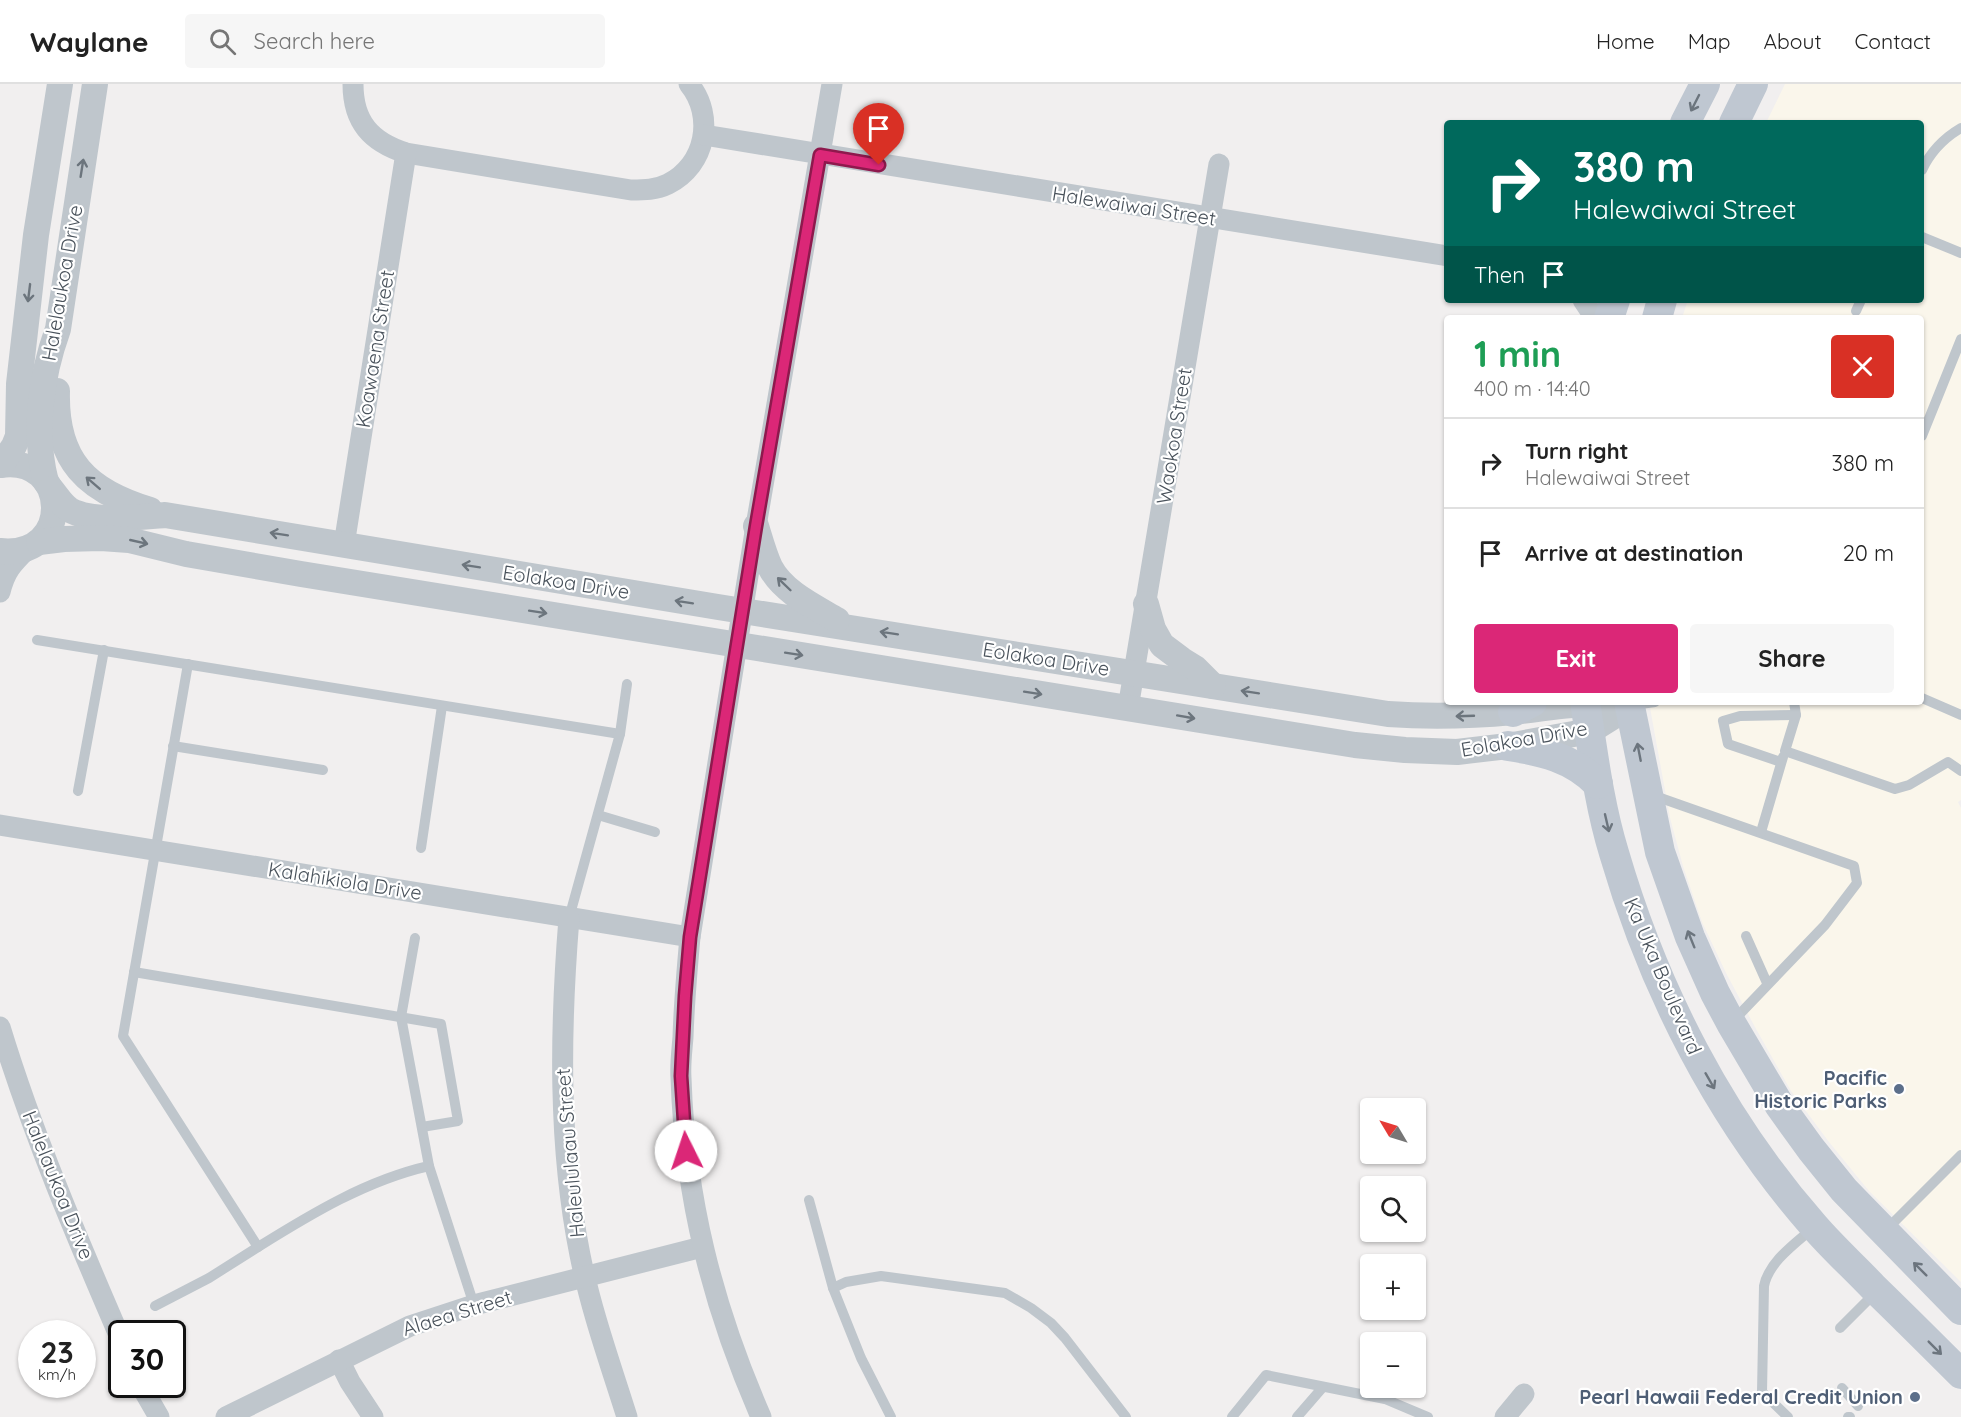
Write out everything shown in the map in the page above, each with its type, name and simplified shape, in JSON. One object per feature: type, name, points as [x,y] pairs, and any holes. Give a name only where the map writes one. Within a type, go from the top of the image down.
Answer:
[{"type":"main road","points":[[1687,120],[1705,84]]},
{"type":"main road","points":[[1735,120],[1753,84]]},
{"type":"main road","name":"Ka Uka Boulevard","points":[[1638,705],[1647,794],[1660,852],[1690,937],[1731,1023],[1780,1106],[1844,1190],[1961,1310]]},
{"type":"main road","name":"Ka Uka Boulevard","points":[[1587,712],[1598,784],[1614,853],[1642,934],[1686,1038],[1732,1117],[1777,1180],[1814,1226],[1961,1374]]},
{"type":"main road","points":[[1508,746],[1543,752],[1569,762],[1598,784]]},
{"type":"street","name":"Halelaukoa Drive","points":[[1,465],[18,436],[19,384],[33,256],[60,84]]},
{"type":"street","name":"Halelaukoa Drive","points":[[33,546],[48,531],[54,518],[55,503],[48,485],[39,446],[41,408],[49,353],[58,329],[94,84]]},
{"type":"street","points":[[353,84],[358,116],[366,129],[390,148],[406,153],[631,190],[651,190],[668,184],[683,174],[695,160],[702,144],[705,126],[702,108],[689,84]]},
{"type":"street","points":[[762,1417],[723,1321],[702,1247],[686,1151],[681,1076],[685,996],[690,937],[736,645],[832,84]]},
{"type":"street","points":[[704,135],[820,155]]},
{"type":"street","name":"Koawaena Street","points":[[344,545],[406,153]]},
{"type":"street","name":"Halewaiwai Street","points":[[820,155],[1444,255]]},
{"type":"street","name":"Waokoa Street","points":[[1128,708],[1219,164]]},
{"type":"street","points":[[58,329],[56,410],[66,449],[82,473],[102,491],[124,502],[165,515]]},
{"type":"street","name":"Eolakoa Drive","points":[[1,465],[16,464],[30,468],[42,476],[62,504],[88,517],[134,518],[165,515],[1388,714],[1426,717],[1522,707],[1587,712]]},
{"type":"street","points":[[756,526],[769,565],[784,585],[808,603],[851,627]]},
{"type":"street","name":"Eolakoa Drive","points":[[0,551],[12,552],[64,539],[129,540],[186,554],[302,574],[1365,746],[1456,752],[1508,746],[1587,712],[1627,705]]},
{"type":"street","points":[[302,574],[312,572],[331,562],[344,545],[356,570],[379,586]]},
{"type":"street","points":[[0,592],[5,574],[11,564],[33,546]]},
{"type":"street","points":[[1146,604],[1153,629],[1162,645],[1195,668],[1214,686]]},
{"type":"street","name":"Kalahikiola Drive","points":[[0,825],[690,937]]},
{"type":"street","name":"Haleululaau Street","points":[[569,918],[562,1063],[567,1167],[585,1278],[627,1417]]},
{"type":"street","name":"Halelaukoa Drive","points":[[0,1027],[16,1080],[68,1217],[112,1320]]},
{"type":"street","name":"Alaea Street","points":[[226,1417],[410,1326],[474,1305],[702,1247]]},
{"type":"street","points":[[339,1360],[350,1382],[373,1417]]},
{"type":"street","points":[[1505,1417],[1524,1394]]},
{"type":"street","points":[[148,1398],[159,1417]]},
{"type":"lane","points":[[1924,167],[1938,147],[1952,133],[1961,128]]},
{"type":"lane","points":[[1924,238],[1961,253]]},
{"type":"lane","points":[[1856,311],[1860,303]]},
{"type":"lane","points":[[1924,431],[1961,339]]},
{"type":"lane","points":[[37,640],[620,734]]},
{"type":"lane","points":[[78,791],[104,650]]},
{"type":"lane","points":[[188,664],[123,1036],[258,1247]]},
{"type":"lane","points":[[569,918],[620,734],[627,684]]},
{"type":"lane","points":[[1924,699],[1961,715]]},
{"type":"lane","points":[[1761,832],[1796,715],[1794,705]]},
{"type":"lane","points":[[421,848],[442,706]]},
{"type":"lane","points":[[1796,715],[1740,716],[1723,721],[1728,744],[1895,789],[1909,785],[1948,762],[1961,771]]},
{"type":"lane","points":[[173,746],[323,770]]},
{"type":"lane","points":[[1647,794],[1854,866],[1857,883],[1825,925],[1731,1023]]},
{"type":"lane","points":[[598,815],[655,832]]},
{"type":"lane","points":[[1746,936],[1767,983]]},
{"type":"lane","points":[[415,938],[401,1017],[429,1166],[474,1305]]},
{"type":"lane","points":[[134,972],[441,1024],[458,1121],[422,1126]]},
{"type":"lane","points":[[1884,1232],[1961,1155]]},
{"type":"lane","points":[[155,1306],[209,1278],[317,1211],[404,1172],[429,1166]]},
{"type":"lane","points":[[809,1200],[833,1288],[861,1358],[891,1417]]},
{"type":"lane","points":[[1788,1417],[1762,1392],[1765,1278],[1775,1263],[1814,1226]]},
{"type":"lane","points":[[833,1288],[846,1282],[881,1276],[1005,1293],[1051,1323],[1126,1417]]},
{"type":"lane","points":[[1840,1328],[1878,1291]]},
{"type":"lane","points":[[1232,1417],[1266,1375],[1385,1399],[1428,1417]]},
{"type":"lane","points":[[1297,1417],[1323,1387]]},
{"type":"lane","points":[[1842,1388],[1858,1407]]},
{"type":"shaded area","points":[[1785,84],[1961,84],[1961,800],[1958,802],[1961,808],[1961,1282],[1869,1191],[1829,1142],[1791,1091],[1755,1027],[1702,922],[1683,866],[1670,818],[1650,705],[1924,705],[1924,315],[1683,315],[1687,303],[1924,303],[1924,120],[1767,120]]},
{"type":"place","name":"Pacific Historic Parks","points":[[1899,1089]]},
{"type":"place","name":"Pearl Hawaii Federal Credit Union","points":[[1915,1397]]},
{"type":"route","points":[[686,1151],[681,1076],[690,937],[756,526],[820,155],[879,165]]}]
